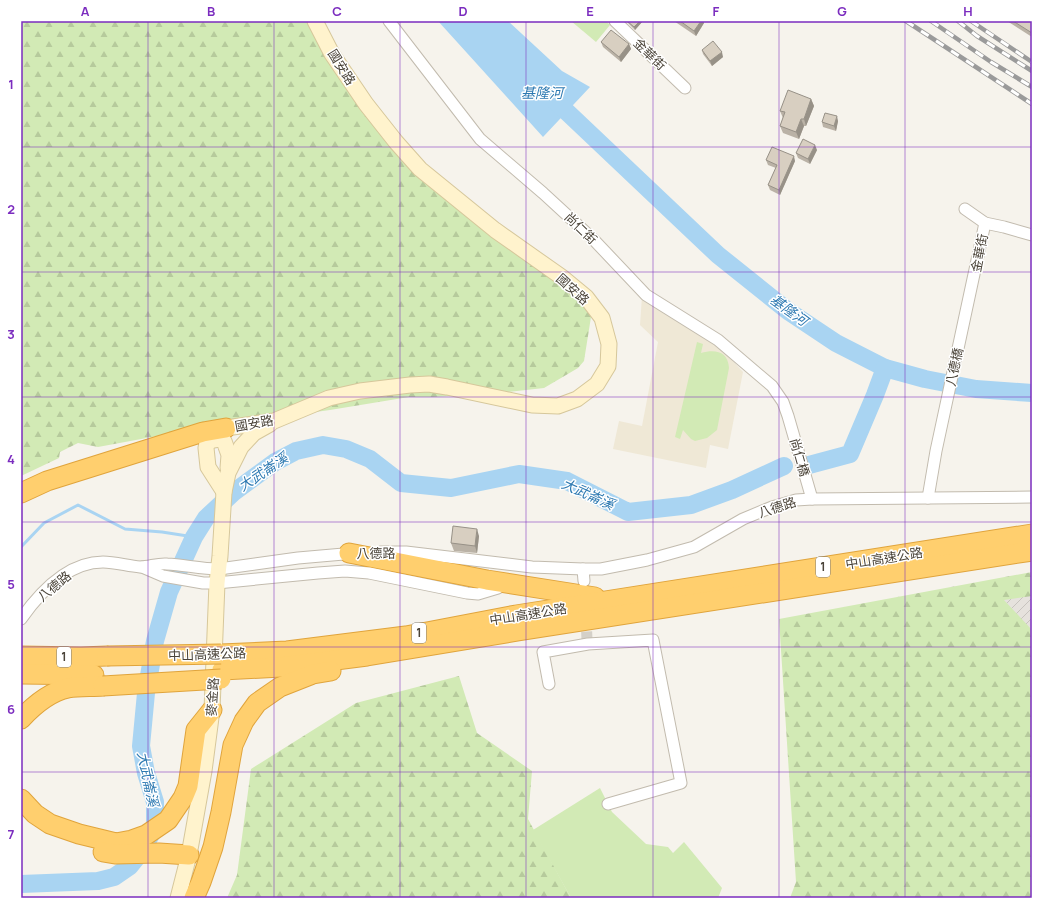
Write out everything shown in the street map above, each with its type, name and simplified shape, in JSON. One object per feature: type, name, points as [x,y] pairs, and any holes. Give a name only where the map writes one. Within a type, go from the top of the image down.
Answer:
[{"type":"highway","points":[[21,493],[47,480],[215,436]]},
{"type":"highway","name":"中山高速公路","points":[[21,656],[107,656],[222,668],[287,651],[406,636],[516,615],[1032,534]]},
{"type":"highway","name":"中山高速公路","points":[[21,674],[105,681],[222,668],[280,667],[367,656],[1032,551]]},
{"type":"highway","points":[[349,554],[487,580],[614,600]]},
{"type":"highway","points":[[194,898],[213,847],[233,745],[244,721],[257,703],[280,687],[313,674],[447,652],[490,641],[518,631]]},
{"type":"highway","points":[[21,719],[31,708],[47,696],[67,688],[105,681]]},
{"type":"highway","points":[[21,799],[35,814],[50,824],[116,848],[146,835],[168,820],[183,798],[188,786],[196,730],[212,710]]},
{"type":"highway","points":[[21,819],[46,834],[74,845],[189,855]]},
{"type":"street","name":"國安路","points":[[215,436],[274,421],[329,398],[410,385],[428,384],[532,405],[558,406],[577,399],[597,384],[608,366],[609,344],[602,318],[586,296],[495,230],[420,169],[396,142],[366,104],[332,54],[315,21]]},
{"type":"street","name":"尚仁街","points":[[389,21],[480,139],[543,193],[593,239],[646,295],[718,340],[772,386],[783,402],[788,416]]},
{"type":"street","name":"金華街","points":[[615,21],[685,88]]},
{"type":"street","name":"金華街","points":[[964,209],[985,223],[1032,235]]},
{"type":"street","name":"金華街","points":[[972,284],[985,223]]},
{"type":"street","name":"八德橋","points":[[928,498],[936,451],[972,284]]},
{"type":"street","name":"尚仁橋","points":[[788,416],[812,499]]},
{"type":"street","name":"麥金路","points":[[178,898],[189,855],[204,771],[212,710],[213,572],[224,492],[228,473],[241,446],[254,433],[274,421]]},
{"type":"street","points":[[224,492],[208,467],[206,448],[215,436],[229,454],[228,473]]},
{"type":"street","name":"八德路","points":[[213,572],[298,558],[406,552],[532,567],[583,575],[601,568],[680,552],[707,541],[743,520],[772,506],[796,500],[1032,497]]},
{"type":"street","name":"八德路","points":[[21,619],[45,590],[68,571],[103,562],[142,567]]},
{"type":"street","points":[[142,567],[166,564],[213,572]]},
{"type":"street","points":[[142,567],[163,576],[213,572]]},
{"type":"street","points":[[519,575],[532,567]]},
{"type":"street","name":"八德路","points":[[213,572],[275,577],[345,571],[369,573],[467,593],[478,594],[498,588]]},
{"type":"street","points":[[549,684],[543,652],[588,642],[653,640],[681,783],[608,804]]},
{"type":"shaded area","points":[[642,296],[717,344],[743,372],[728,449],[710,445],[706,468],[613,449],[619,421],[642,426],[658,342],[640,325]]},
{"type":"shaded area","points":[[1032,580],[1032,687],[976,598]]},
{"type":"green space","points":[[21,21],[306,21],[344,86],[405,163],[569,284],[591,317],[584,361],[578,368],[544,388],[491,394],[409,397],[330,410],[206,427],[98,447],[78,443],[60,452],[59,458],[21,476]]},
{"type":"green space","points":[[571,21],[606,21],[610,25],[596,42]]},
{"type":"green space","points":[[697,342],[703,344],[701,353],[711,351],[723,355],[728,362],[729,368],[717,430],[707,438],[695,441],[691,439],[683,430],[680,439],[675,437]]},
{"type":"green space","points":[[1032,572],[1032,596],[1004,600],[1032,630],[1032,898],[790,898],[796,882],[779,619]]},
{"type":"green space","points":[[459,676],[477,733],[532,771],[528,819],[571,898],[227,898],[237,875],[251,769],[356,703]]},
{"type":"green space","points":[[600,788],[612,812],[646,844],[668,847],[673,853],[684,842],[722,888],[718,898],[571,898],[533,830]]},
{"type":"water","name":"基隆河","points":[[438,21],[508,21],[562,71],[590,87],[543,137]]},
{"type":"building","points":[[627,21],[640,21],[634,27]]},
{"type":"building","points":[[680,21],[701,21],[694,31]]},
{"type":"building","points":[[1013,21],[1032,21],[1032,33]]},
{"type":"building","points":[[611,30],[629,44],[619,57],[601,42]]},
{"type":"building","points":[[713,41],[722,52],[710,61],[702,50]]},
{"type":"building","points":[[788,90],[811,99],[804,119],[801,119],[796,132],[780,126],[785,112],[780,111]]},
{"type":"building","points":[[825,113],[837,116],[834,126],[822,122]]},
{"type":"building","points":[[803,139],[815,145],[808,159],[796,153]]},
{"type":"building","points":[[772,147],[794,156],[779,190],[768,185],[777,165],[766,160]]},
{"type":"building","points":[[453,526],[477,529],[475,546],[451,543]]},
{"type":"waterway","name":"基隆河","points":[[548,94],[718,255],[788,311],[836,343],[885,368],[925,379],[976,389],[1032,393]]},
{"type":"waterway","name":"大武崙溪","points":[[809,465],[850,454],[885,368]]},
{"type":"waterway","name":"大武崙溪","points":[[21,884],[98,881],[114,877],[130,866],[142,851],[155,827],[155,802],[146,773],[141,746],[146,693],[155,641],[169,592],[194,537],[206,518],[234,492],[275,462],[296,451],[323,445],[346,449],[370,459],[401,483],[451,488],[519,474],[567,481],[628,512],[691,505],[732,490],[784,466]]},
{"type":"waterway","points":[[21,547],[44,523],[78,505],[125,529],[162,532],[194,537]]},
{"type":"tunnel","points":[[586,615],[587,640]]},
{"type":"railway","points":[[906,21],[1032,104]]},
{"type":"railway","points":[[931,21],[991,62],[1032,87]]},
{"type":"railway","points":[[958,21],[977,36],[1032,71]]},
{"type":"railway","points":[[971,21],[1032,62]]}]
